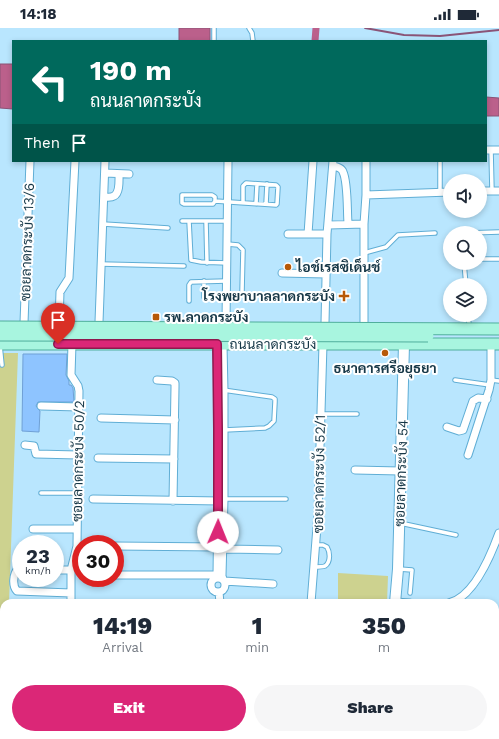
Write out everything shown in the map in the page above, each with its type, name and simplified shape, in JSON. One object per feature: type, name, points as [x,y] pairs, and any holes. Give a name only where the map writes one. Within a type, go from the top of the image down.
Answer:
[{"type":"main road","name":"ถนนลาดกระบัง","points":[[0,322],[404,324],[443,321]]},
{"type":"main road","name":"ถนนลาดกระบัง","points":[[487,322],[499,324]]},
{"type":"main road","points":[[404,324],[404,344]]},
{"type":"main road","points":[[0,327],[499,329]]},
{"type":"main road","points":[[0,335],[496,341]]},
{"type":"main road","name":"ถนนลาดกระบัง","points":[[0,344],[404,344],[496,341]]},
{"type":"main road","name":"ซอยลาดกระบัง 54","points":[[395,599],[398,569],[404,344]]},
{"type":"street","points":[[489,150],[499,150]]},
{"type":"street","name":"ซอยลาดกระบัง 13/6","points":[[24,322],[30,162]]},
{"type":"street","points":[[59,322],[60,292],[69,278],[75,162]]},
{"type":"street","points":[[99,322],[105,162]]},
{"type":"street","points":[[226,323],[228,162]]},
{"type":"street","points":[[308,234],[313,162]]},
{"type":"street","points":[[364,323],[364,224],[366,162]]},
{"type":"street","points":[[333,163],[344,172],[347,193],[348,223]]},
{"type":"street","points":[[325,323],[326,271],[333,163]]},
{"type":"street","points":[[105,173],[129,174]]},
{"type":"street","points":[[104,197],[114,197],[116,195],[120,174]]},
{"type":"street","points":[[366,195],[440,192]]},
{"type":"street","points":[[329,225],[348,223],[364,224]]},
{"type":"street","points":[[288,234],[328,234]]},
{"type":"street","points":[[282,273],[364,268]]},
{"type":"street","points":[[468,455],[487,399],[496,341]]},
{"type":"street","name":"ซอยลาดกระบัง 50/2","points":[[72,344],[71,375],[79,389],[78,535]]},
{"type":"street","points":[[219,579],[212,581],[211,587],[213,590],[219,592],[224,590],[225,587],[219,579],[221,500],[220,344]]},
{"type":"street","name":"ซอยลาดกระบัง 52/1","points":[[311,599],[317,545],[323,344]]},
{"type":"street","points":[[157,380],[170,380],[175,384],[173,501]]},
{"type":"street","points":[[447,427],[461,431],[473,401],[478,398],[487,399]]},
{"type":"street","points":[[41,406],[79,407]]},
{"type":"street","points":[[101,418],[175,420]]},
{"type":"street","points":[[25,445],[34,446],[36,454],[78,455]]},
{"type":"street","points":[[98,458],[174,459]]},
{"type":"street","points":[[356,470],[400,471]]},
{"type":"street","points":[[93,499],[173,501],[221,500]]},
{"type":"street","points":[[33,529],[77,529]]},
{"type":"street","points":[[459,599],[468,590],[482,570],[493,549],[499,533]]},
{"type":"street","points":[[124,546],[278,550]]},
{"type":"street","name":"ซอยลาดกระบัง 50/2","points":[[71,599],[72,567]]},
{"type":"street","points":[[64,570],[71,570]]},
{"type":"street","points":[[124,575],[219,579],[273,584]]},
{"type":"street","points":[[15,587],[17,591],[71,593]]},
{"type":"street","points":[[219,592],[220,599]]},
{"type":"lane","points":[[214,28],[214,40]]},
{"type":"lane","points":[[249,28],[252,33],[253,40]]},
{"type":"lane","points":[[489,150],[496,191]]},
{"type":"lane","points":[[440,162],[440,192]]},
{"type":"lane","points":[[215,201],[215,197],[212,195],[182,195],[182,203],[184,204],[213,204],[215,201],[228,203],[277,204],[278,187],[276,185],[267,184],[244,184],[243,203]]},
{"type":"lane","points":[[256,204],[257,184]]},
{"type":"lane","points":[[266,204],[267,184]]},
{"type":"lane","points":[[206,221],[207,262]]},
{"type":"lane","points":[[182,222],[228,221]]},
{"type":"lane","points":[[189,222],[191,260],[227,263]]},
{"type":"lane","points":[[102,224],[168,228]]},
{"type":"lane","points":[[487,232],[499,232]]},
{"type":"lane","points":[[364,253],[386,247],[398,235],[436,233]]},
{"type":"lane","points":[[226,296],[237,296],[242,292],[243,250],[238,245],[227,244]]},
{"type":"lane","points":[[487,259],[499,259]]},
{"type":"lane","points":[[101,264],[184,266]]},
{"type":"lane","points":[[204,281],[204,297]]},
{"type":"lane","points":[[189,301],[189,285],[191,282],[226,281]]},
{"type":"lane","points":[[0,344],[2,366]]},
{"type":"lane","points":[[455,380],[490,382],[499,380]]},
{"type":"lane","points":[[221,390],[272,397],[275,399],[274,421],[269,426],[265,428],[221,429]]},
{"type":"lane","points":[[320,414],[357,414]]},
{"type":"lane","points":[[41,493],[78,493]]},
{"type":"lane","points":[[221,500],[286,499]]},
{"type":"lane","points":[[399,523],[456,535]]},
{"type":"lane","points":[[315,568],[327,564],[330,556],[326,547],[323,545],[317,545]]},
{"type":"lane","points":[[398,569],[412,570],[410,593]]},
{"type":"green space","points":[[0,353],[18,353],[9,599],[0,599]]},
{"type":"green space","points":[[338,573],[388,576],[387,599],[338,599]]},
{"type":"shaded area","points":[[179,28],[210,28],[210,40],[179,40]]},
{"type":"shaded area","points":[[0,64],[12,64],[12,109],[0,108]]},
{"type":"shaded area","points":[[487,97],[499,98],[499,116],[487,116]]},
{"type":"building","points":[[23,354],[67,354],[66,375],[69,385],[73,388],[74,402],[38,402],[36,406],[40,411],[39,432],[22,431]]},
{"type":"waterway","points":[[315,40],[316,28]]},
{"type":"waterway","points":[[365,28],[404,35],[440,36],[499,30]]},
{"type":"place","name":"ไอช์เรสซิเด็นช์","points":[[288,267]]},
{"type":"place","name":"โรงพยาบาลลาดกระบัง","points":[[344,296]]},
{"type":"place","name":"รพ.ลาดกระบัง","points":[[156,317]]},
{"type":"place","name":"ธนาคารศรีอยุธยา","points":[[385,353]]},
{"type":"route","points":[[58,344],[217,344],[218,532]]}]
